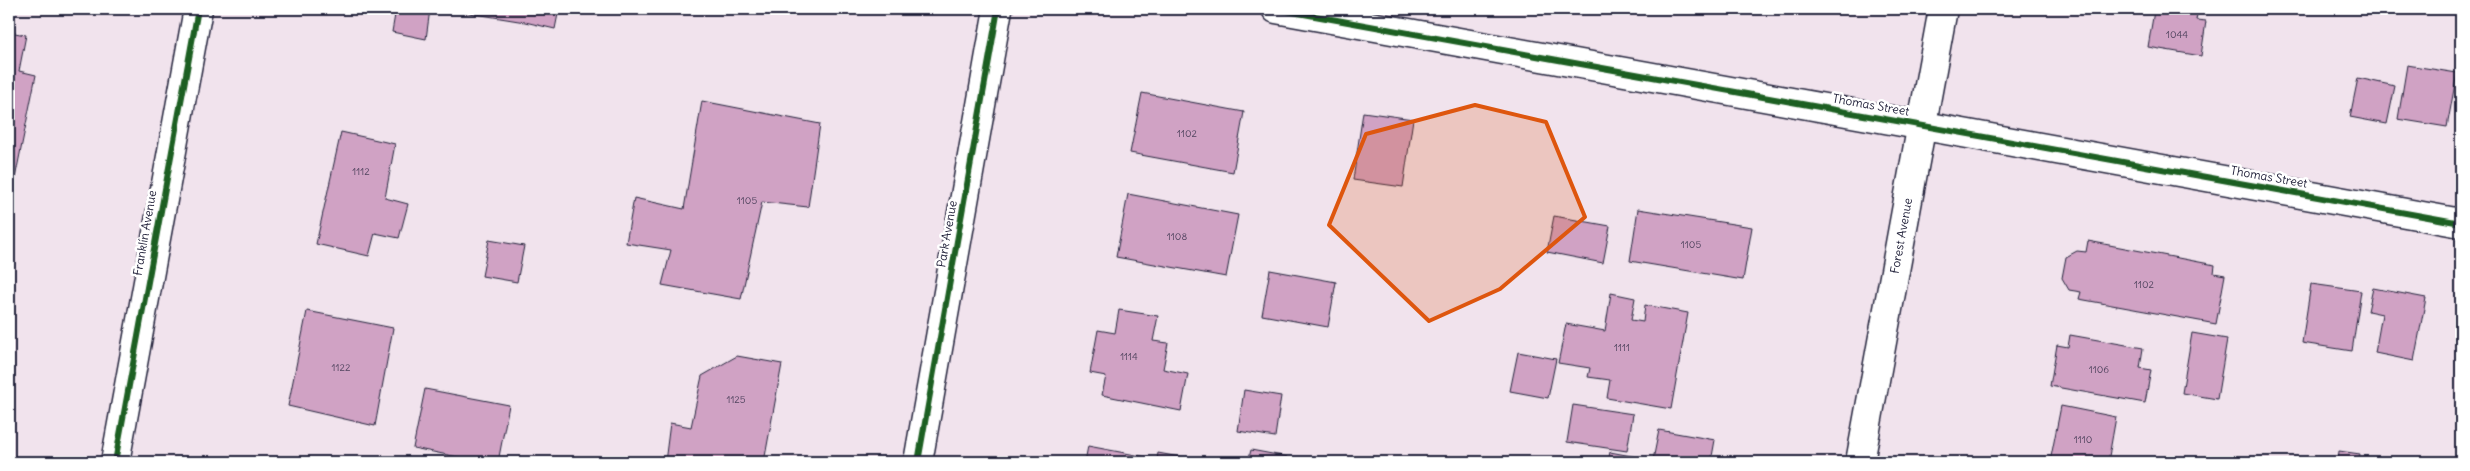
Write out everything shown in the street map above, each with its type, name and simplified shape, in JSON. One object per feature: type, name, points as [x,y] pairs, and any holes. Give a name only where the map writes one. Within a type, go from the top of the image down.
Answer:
[{"type":"street","name":"Franklin Avenue","points":[[115,462],[198,9]]},
{"type":"street","name":"Park Avenue","points":[[918,462],[998,9]]},
{"type":"street","name":"Thomas Street","points":[[1276,9],[2461,223]]},
{"type":"street","name":"Forest Avenue","points":[[1860,462],[1943,9]]},
{"type":"highlighted area","points":[[1475,105],[1546,122],[1585,217],[1500,289],[1429,321],[1329,225],[1366,134]]},
{"type":"building","points":[[396,9],[430,9],[426,39],[392,32]]},
{"type":"building","points":[[444,9],[559,9],[555,29],[525,22]]},
{"type":"building","points":[[2147,9],[2198,9],[2196,20],[2206,21],[2201,56],[2148,47],[2154,11]]},
{"type":"building","points":[[9,32],[26,35],[19,71],[36,75],[10,203]]},
{"type":"building","points":[[2407,65],[2457,73],[2447,127],[2398,119]]},
{"type":"building","points":[[2358,78],[2395,86],[2387,124],[2350,117]]},
{"type":"building","points":[[1142,93],[1244,112],[1233,172],[1130,153]]},
{"type":"building","points":[[702,101],[820,124],[808,207],[762,202],[741,299],[662,285],[671,250],[626,243],[634,198],[684,209]]},
{"type":"building","points":[[1363,112],[1413,119],[1403,187],[1353,180]]},
{"type":"building","points":[[341,132],[395,144],[385,198],[408,204],[399,238],[375,233],[369,256],[316,244]]},
{"type":"building","points":[[1128,194],[1238,215],[1226,277],[1116,257]]},
{"type":"building","points":[[1638,209],[1752,227],[1743,280],[1630,261]]},
{"type":"building","points":[[1554,216],[1610,226],[1603,263],[1547,252]]},
{"type":"building","points":[[489,240],[524,246],[517,282],[482,276]]},
{"type":"building","points":[[2088,241],[2215,265],[2214,273],[2225,275],[2216,324],[2079,299],[2081,292],[2069,290],[2062,278],[2066,257],[2077,251],[2086,252]]},
{"type":"building","points":[[9,256],[14,257],[9,285]]},
{"type":"building","points":[[1270,270],[1336,282],[1328,327],[1262,315]]},
{"type":"building","points":[[2311,284],[2361,291],[2352,351],[2302,343]]},
{"type":"building","points":[[2373,288],[2426,298],[2414,361],[2375,353],[2382,314],[2368,311]]},
{"type":"building","points":[[1611,293],[1635,298],[1631,320],[1643,322],[1645,305],[1688,313],[1671,409],[1607,398],[1610,380],[1588,377],[1590,368],[1558,363],[1566,324],[1605,331]]},
{"type":"building","points":[[1119,310],[1158,316],[1153,341],[1168,343],[1163,369],[1188,374],[1181,411],[1102,395],[1106,376],[1090,373],[1098,330],[1115,333]]},
{"type":"building","points":[[307,311],[393,328],[375,426],[288,406]]},
{"type":"building","points":[[2192,333],[2227,339],[2217,399],[2182,393]]},
{"type":"building","points":[[2070,335],[2143,348],[2140,368],[2151,370],[2145,403],[2050,386],[2057,345],[2068,347]]},
{"type":"building","points":[[1518,352],[1556,359],[1548,398],[1510,391]]},
{"type":"building","points":[[737,356],[782,364],[764,462],[665,462],[670,423],[691,427],[702,376]]},
{"type":"building","points":[[425,389],[509,405],[498,462],[483,462],[413,448]]},
{"type":"building","points":[[1244,390],[1281,396],[1275,437],[1238,431]]},
{"type":"building","points":[[1573,405],[1633,414],[1627,451],[1567,442]]},
{"type":"building","points":[[2061,406],[2116,417],[2108,462],[2050,462]]},
{"type":"building","points":[[1659,430],[1715,440],[1711,462],[1608,462],[1610,452],[1653,460]]},
{"type":"building","points":[[1088,446],[1157,459],[1158,453],[1206,462],[1085,462]]},
{"type":"building","points":[[1251,450],[1288,457],[1287,462],[1248,462]]},
{"type":"building","points":[[2339,451],[2360,454],[2358,462],[2338,462]]},
{"type":"cycle path","points":[[115,462],[198,9]]},
{"type":"cycle path","points":[[918,462],[998,9]]},
{"type":"cycle path","points":[[1276,9],[2461,223]]}]
